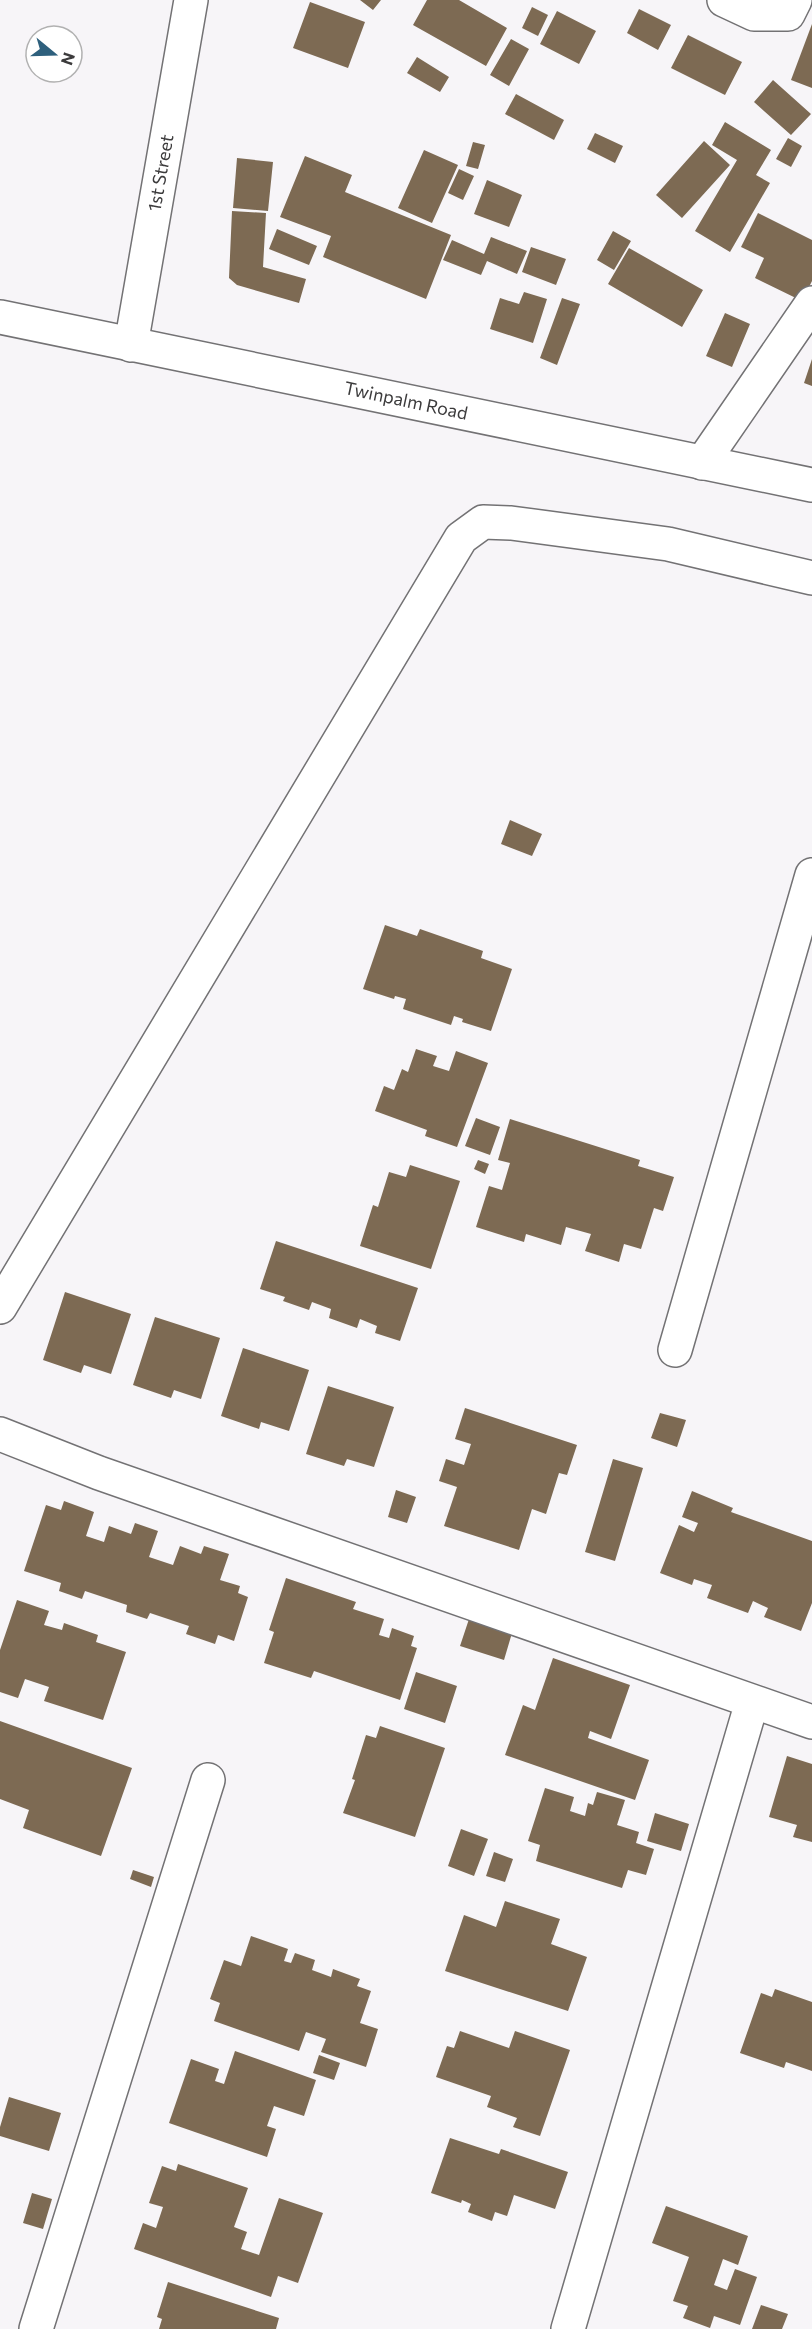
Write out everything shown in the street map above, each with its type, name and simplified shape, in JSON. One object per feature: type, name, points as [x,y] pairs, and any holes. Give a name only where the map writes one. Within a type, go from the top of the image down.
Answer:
[{"type":"street","name":"1st Street","points":[[131,345],[191,0]]},
{"type":"street","points":[[724,0],[754,14],[788,14],[795,0]]},
{"type":"street","points":[[702,462],[812,303]]},
{"type":"street","name":"Twinpalm Road","points":[[0,317],[812,485]]},
{"type":"street","points":[[0,1307],[461,538],[483,522],[511,523],[668,544],[812,578]]},
{"type":"street","points":[[675,1350],[812,874]]},
{"type":"street","points":[[0,1434],[121,1480],[812,1722]]},
{"type":"street","points":[[568,2329],[752,1702]]},
{"type":"street","points":[[36,2329],[208,1780]]},
{"type":"building","points":[[360,0],[381,0],[373,10]]},
{"type":"building","points":[[427,0],[459,0],[507,28],[486,66],[413,25]]},
{"type":"building","points":[[310,2],[365,22],[348,68],[293,48]]},
{"type":"building","points":[[532,7],[548,15],[538,36],[522,28]]},
{"type":"building","points":[[639,9],[671,25],[658,50],[627,33]]},
{"type":"building","points":[[557,11],[596,31],[579,64],[540,44]]},
{"type":"building","points":[[812,24],[812,88],[791,80]]},
{"type":"building","points":[[688,35],[742,62],[725,95],[671,68]]},
{"type":"building","points":[[511,39],[529,49],[509,86],[490,75]]},
{"type":"building","points":[[417,57],[449,77],[440,92],[407,73]]},
{"type":"building","points":[[773,80],[811,114],[791,135],[754,102]]},
{"type":"building","points":[[516,94],[564,120],[554,140],[505,114]]},
{"type":"building","points":[[725,122],[771,150],[756,175],[770,183],[730,252],[695,231],[737,160],[712,145]]},
{"type":"building","points":[[595,133],[623,146],[615,163],[587,149]]},
{"type":"building","points":[[788,138],[802,146],[791,167],[776,159]]},
{"type":"building","points":[[704,141],[730,165],[682,218],[656,195]]},
{"type":"building","points":[[473,142],[485,145],[478,169],[466,166]]},
{"type":"building","points":[[424,150],[458,165],[432,223],[398,208]]},
{"type":"building","points":[[305,156],[352,175],[345,192],[451,235],[426,299],[323,257],[331,236],[280,217]]},
{"type":"building","points":[[237,158],[273,162],[268,211],[233,208]]},
{"type":"building","points":[[459,169],[474,176],[463,200],[448,193]]},
{"type":"building","points":[[487,180],[522,195],[509,227],[474,214]]},
{"type":"building","points":[[232,211],[266,213],[263,267],[306,279],[299,303],[237,285],[229,278]]},
{"type":"building","points":[[758,213],[812,240],[812,281],[802,301],[755,278],[764,258],[741,247]]},
{"type":"building","points":[[277,229],[317,246],[309,265],[269,249]]},
{"type":"building","points":[[613,231],[631,241],[614,270],[597,260]]},
{"type":"building","points":[[491,237],[527,251],[517,274],[487,261],[481,275],[443,260],[452,240],[484,254]]},
{"type":"building","points":[[531,247],[566,259],[556,285],[522,272]]},
{"type":"building","points":[[629,248],[703,290],[682,327],[608,284]]},
{"type":"building","points":[[524,292],[547,299],[533,343],[490,329],[500,298],[519,304]]},
{"type":"building","points":[[562,298],[580,304],[557,365],[540,358]]},
{"type":"building","points":[[725,313],[750,324],[732,367],[706,356]]},
{"type":"building","points":[[812,359],[812,386],[804,383]]},
{"type":"building","points":[[510,820],[542,834],[532,856],[501,844]]},
{"type":"building","points":[[385,925],[417,936],[420,929],[483,951],[481,958],[512,969],[491,1031],[462,1022],[463,1019],[454,1016],[451,1025],[403,1009],[406,999],[395,996],[394,999],[363,989]]},
{"type":"building","points":[[416,1049],[437,1056],[433,1066],[449,1071],[456,1051],[488,1063],[457,1147],[425,1136],[427,1130],[375,1111],[384,1086],[394,1090],[402,1069],[408,1072]]},
{"type":"building","points":[[476,1118],[500,1127],[490,1155],[465,1146]]},
{"type":"building","points":[[510,1119],[640,1160],[638,1166],[674,1177],[663,1211],[654,1208],[641,1249],[624,1244],[619,1262],[585,1251],[591,1234],[566,1227],[561,1245],[526,1234],[524,1242],[476,1227],[489,1186],[502,1190],[510,1163],[498,1160]]},
{"type":"building","points":[[478,1160],[489,1164],[485,1174],[474,1169]]},
{"type":"building","points":[[410,1165],[460,1181],[431,1269],[360,1246],[373,1205],[378,1207],[389,1172],[406,1177]]},
{"type":"building","points":[[276,1241],[418,1288],[400,1341],[375,1333],[377,1326],[360,1319],[357,1328],[329,1318],[331,1309],[312,1302],[309,1310],[283,1301],[285,1297],[260,1289]]},
{"type":"building","points":[[65,1292],[131,1314],[111,1374],[84,1365],[81,1373],[43,1360]]},
{"type":"building","points":[[155,1317],[220,1338],[201,1399],[174,1390],[171,1398],[133,1385]]},
{"type":"building","points":[[243,1348],[309,1370],[289,1431],[261,1422],[259,1429],[221,1416]]},
{"type":"building","points":[[328,1386],[394,1407],[374,1467],[347,1459],[344,1466],[306,1454]]},
{"type":"building","points":[[465,1408],[577,1445],[567,1475],[559,1473],[546,1514],[532,1509],[519,1550],[444,1526],[457,1487],[439,1481],[446,1459],[464,1465],[471,1444],[455,1439]]},
{"type":"building","points":[[660,1413],[686,1420],[677,1447],[651,1438]]},
{"type":"building","points":[[613,1459],[643,1468],[615,1561],[585,1552]]},
{"type":"building","points":[[396,1490],[416,1497],[407,1523],[388,1517]]},
{"type":"building","points":[[692,1491],[733,1508],[731,1512],[812,1541],[812,1603],[801,1631],[764,1617],[768,1608],[753,1601],[748,1613],[707,1598],[712,1585],[694,1579],[692,1585],[660,1573],[679,1525],[694,1532],[698,1523],[682,1517]]},
{"type":"building","points":[[64,1501],[94,1512],[86,1536],[104,1542],[109,1526],[131,1534],[135,1523],[158,1531],[149,1557],[173,1565],[180,1546],[201,1554],[204,1546],[229,1554],[220,1580],[240,1586],[238,1593],[248,1597],[234,1641],[218,1635],[215,1644],[186,1634],[189,1626],[150,1613],[147,1619],[126,1612],[127,1605],[85,1591],[82,1599],[59,1591],[61,1583],[24,1571],[46,1505],[61,1510]]},
{"type":"building","points":[[286,1578],[356,1602],[353,1609],[384,1619],[379,1635],[389,1638],[392,1628],[414,1636],[411,1646],[417,1648],[400,1700],[314,1671],[311,1678],[264,1663],[274,1632],[269,1630]]},
{"type":"building","points":[[17,1600],[49,1611],[44,1625],[62,1630],[64,1623],[98,1635],[96,1642],[126,1652],[103,1720],[44,1701],[49,1687],[25,1679],[18,1698],[0,1692],[0,1650]]},
{"type":"building","points":[[469,1619],[512,1633],[504,1660],[460,1646]]},
{"type":"building","points":[[553,1658],[630,1685],[611,1739],[590,1731],[588,1738],[649,1760],[635,1800],[505,1755],[523,1705],[535,1710]]},
{"type":"building","points":[[416,1672],[457,1686],[445,1723],[404,1709]]},
{"type":"building","points":[[0,1721],[132,1768],[101,1856],[23,1828],[29,1810],[0,1799]]},
{"type":"building","points":[[380,1726],[445,1748],[415,1837],[343,1813],[355,1780],[352,1779],[366,1735],[376,1738]]},
{"type":"building","points":[[787,1756],[812,1764],[812,1842],[793,1837],[797,1825],[769,1817]]},
{"type":"building","points":[[545,1788],[574,1797],[570,1811],[585,1816],[588,1803],[593,1805],[597,1792],[625,1800],[617,1825],[639,1832],[636,1843],[654,1849],[646,1875],[628,1870],[622,1888],[536,1861],[540,1845],[528,1841]]},
{"type":"building","points":[[655,1813],[689,1824],[681,1851],[647,1841]]},
{"type":"building","points":[[461,1829],[488,1839],[474,1876],[448,1866]]},
{"type":"building","points":[[494,1852],[513,1859],[505,1882],[486,1876]]},
{"type":"building","points":[[133,1870],[154,1877],[151,1887],[130,1879]]},
{"type":"building","points":[[505,1901],[560,1919],[551,1944],[587,1957],[568,2011],[445,1971],[464,1915],[496,1927]]},
{"type":"building","points":[[251,1936],[288,1949],[284,1961],[291,1963],[295,1953],[315,1960],[312,1970],[331,1977],[333,1969],[360,1979],[357,1986],[371,1991],[360,2023],[378,2029],[366,2067],[321,2052],[326,2039],[306,2032],[299,2051],[214,2021],[220,2003],[210,1999],[224,1960],[241,1966]]},
{"type":"building","points":[[775,1989],[812,2002],[812,2071],[786,2062],[784,2068],[740,2053],[761,1993],[772,1997]]},
{"type":"building","points":[[460,2031],[509,2048],[515,2031],[570,2050],[540,2136],[513,2127],[517,2118],[487,2107],[491,2096],[436,2077],[447,2046],[454,2048]]},
{"type":"building","points":[[235,2051],[316,2080],[304,2116],[274,2106],[267,2126],[276,2129],[267,2157],[169,2123],[191,2059],[219,2069],[215,2081],[224,2084]]},
{"type":"building","points":[[319,2055],[340,2063],[334,2080],[313,2073]]},
{"type":"building","points":[[9,2097],[61,2113],[49,2151],[0,2136],[0,2127]]},
{"type":"building","points":[[450,2138],[499,2154],[501,2149],[568,2172],[555,2209],[514,2195],[507,2216],[495,2212],[492,2221],[468,2212],[471,2204],[431,2193]]},
{"type":"building","points":[[178,2164],[248,2188],[234,2227],[247,2232],[241,2249],[259,2255],[279,2198],[323,2213],[298,2283],[278,2276],[271,2297],[134,2249],[143,2223],[156,2228],[163,2207],[149,2203],[162,2166],[176,2171]]},
{"type":"building","points":[[32,2193],[52,2199],[43,2229],[23,2223]]},
{"type":"building","points":[[666,2206],[748,2236],[738,2265],[723,2259],[714,2285],[727,2290],[735,2269],[757,2277],[740,2325],[714,2316],[710,2328],[683,2318],[688,2306],[673,2301],[689,2257],[652,2243]]},
{"type":"building","points":[[168,2282],[279,2318],[276,2329],[159,2329],[162,2319],[157,2317]]},
{"type":"building","points":[[761,2305],[788,2314],[782,2329],[752,2329]]}]
